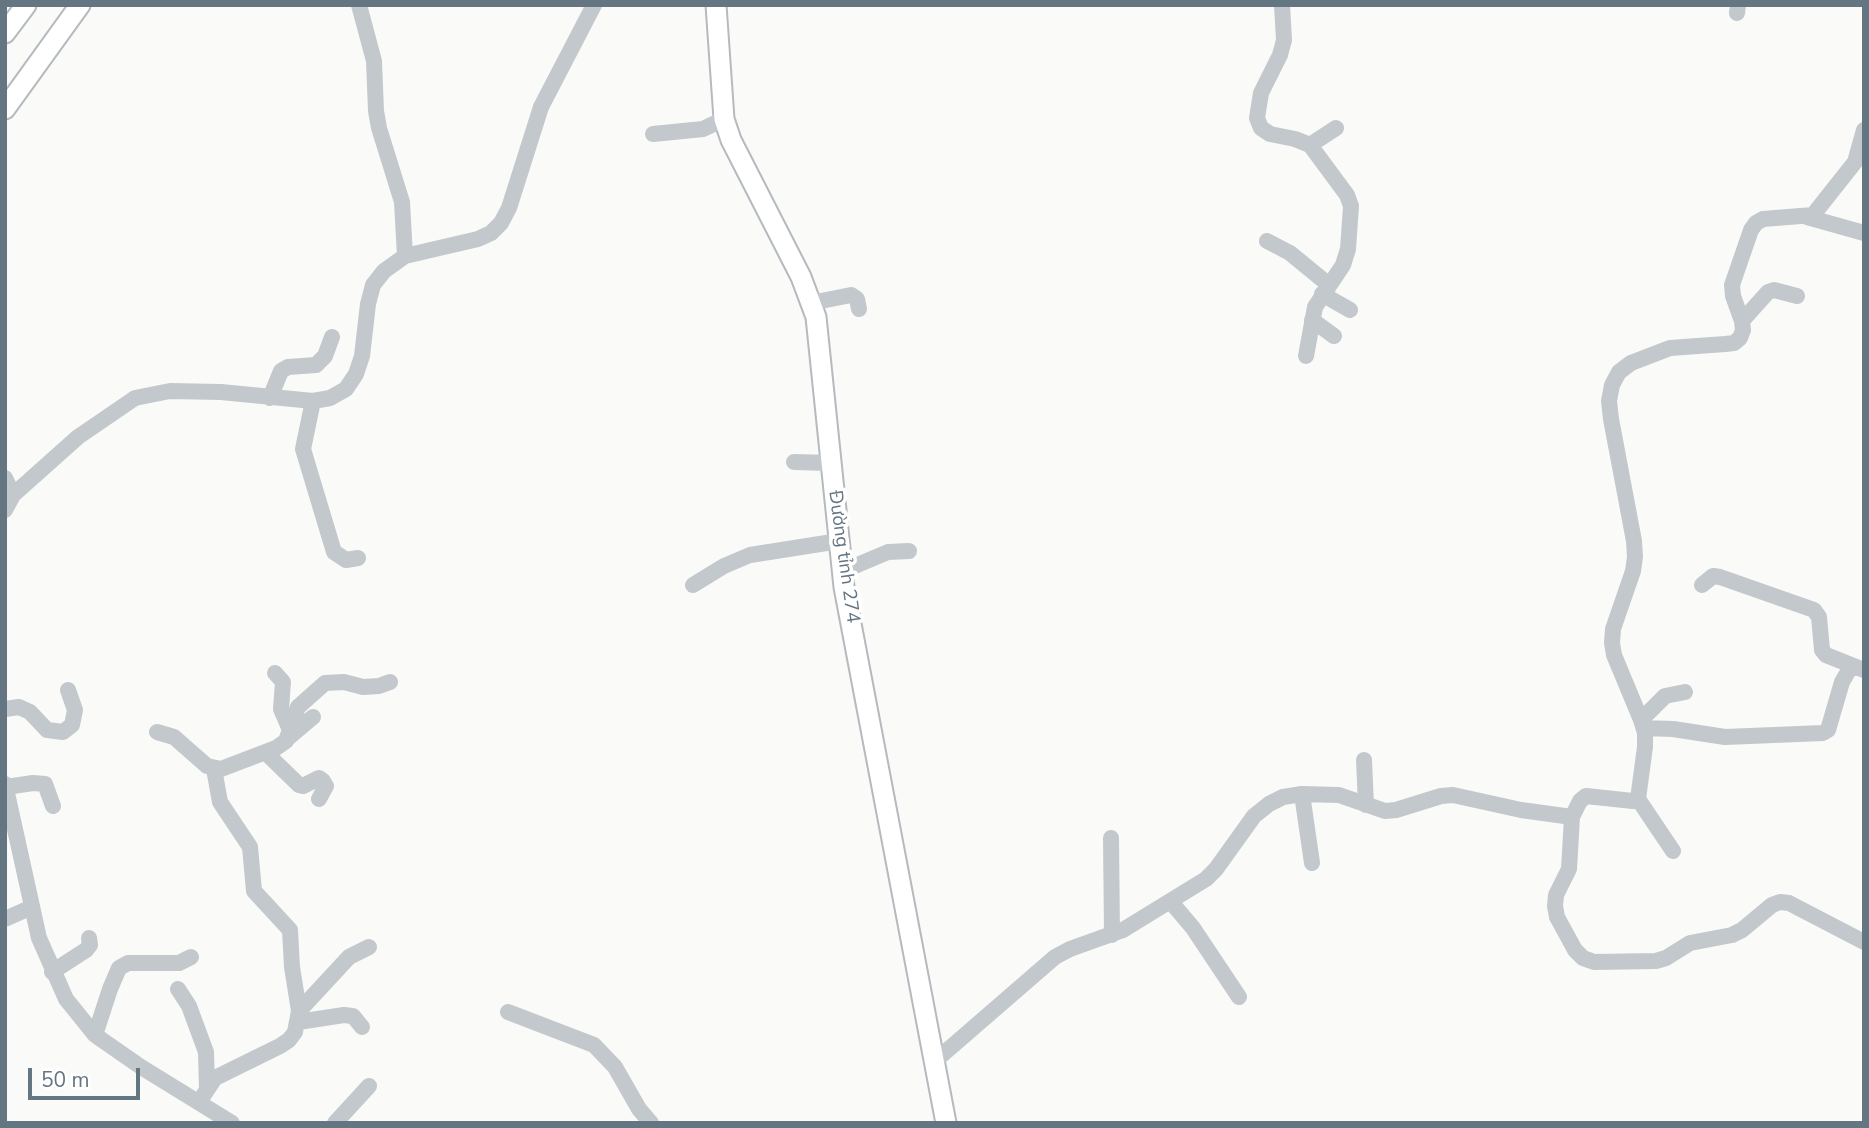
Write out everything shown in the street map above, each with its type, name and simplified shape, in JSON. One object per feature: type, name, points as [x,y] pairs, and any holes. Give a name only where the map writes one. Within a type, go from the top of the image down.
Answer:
[{"type":"main road","points":[[5,33],[26,5]]},
{"type":"main road","points":[[5,109],[80,5]]},
{"type":"main road","name":"Đường tỉnh 274","points":[[716,5],[724,119],[731,140],[801,278],[816,317],[843,571],[946,1123]]},
{"type":"street","points":[[359,5],[374,61],[379,128],[402,202],[405,257]]},
{"type":"street","points":[[9,503],[92,425],[135,398],[170,391],[221,392],[313,401],[330,398],[346,389],[356,374],[362,356],[373,285],[384,271],[405,257],[478,239],[491,233],[502,223],[541,107],[594,5]]},
{"type":"street","points":[[1282,5],[1284,40],[1280,55],[1261,93],[1257,118],[1261,128],[1270,134],[1310,145],[1347,195],[1352,206],[1348,248],[1343,265],[1315,307],[1306,356]]},
{"type":"street","points":[[653,134],[703,129],[724,119]]},
{"type":"street","points":[[1310,145],[1336,128]]},
{"type":"street","points":[[1673,851],[1637,799],[1645,747],[1643,724],[1614,655],[1612,643],[1613,629],[1633,571],[1635,557],[1611,419],[1609,401],[1612,384],[1619,372],[1631,363],[1670,348],[1734,343],[1740,338],[1742,321],[1732,285],[1751,230],[1763,219],[1813,215],[1855,163],[1864,130]]},
{"type":"street","points":[[1807,217],[1864,233]]},
{"type":"street","points":[[1267,241],[1290,253],[1350,310]]},
{"type":"street","points":[[1742,321],[1768,292],[1774,290],[1797,296]]},
{"type":"street","points":[[811,303],[851,295],[857,299],[859,309]]},
{"type":"street","points":[[1312,320],[1334,336]]},
{"type":"street","points":[[270,398],[281,371],[288,367],[316,365],[325,356],[332,337]]},
{"type":"street","points":[[313,401],[303,449],[334,552],[346,560],[358,558]]},
{"type":"street","points":[[794,462],[830,463]]},
{"type":"street","points":[[5,478],[9,503]]},
{"type":"street","points":[[693,585],[724,566],[750,555],[839,541]]},
{"type":"street","points":[[843,571],[888,552],[909,551]]},
{"type":"street","points":[[1702,585],[1713,576],[1720,577],[1814,610],[1819,617],[1822,650],[1860,668]]},
{"type":"street","points":[[1643,724],[1725,737],[1823,733],[1828,730],[1842,682],[1849,670],[1860,668]]},
{"type":"street","points":[[275,673],[283,682],[281,709],[288,735]]},
{"type":"street","points":[[288,735],[298,707],[325,682],[344,682],[363,687],[390,682]]},
{"type":"street","points":[[5,709],[19,707],[30,712],[47,730],[63,732],[72,725],[75,710],[68,690]]},
{"type":"street","points":[[1643,724],[1665,696],[1685,692]]},
{"type":"street","points":[[157,732],[174,737],[207,766],[221,769],[265,752],[313,717]]},
{"type":"street","points":[[265,752],[299,785],[303,786],[319,778],[323,781],[326,786],[319,799]]},
{"type":"street","points":[[1364,760],[1366,805]]},
{"type":"street","points":[[203,1096],[215,1078],[281,1046],[295,1032],[299,1016],[290,930],[254,891],[250,848],[220,802],[214,769]]},
{"type":"street","points":[[52,806],[45,784],[6,785],[39,938],[66,999],[95,1035],[141,1067],[203,1096],[232,1123]]},
{"type":"street","points":[[935,1061],[1055,957],[1112,935],[1171,902],[1216,869],[1254,816],[1283,797],[1302,794],[1339,795],[1385,811],[1454,795],[1521,810],[1572,817]]},
{"type":"street","points":[[1302,794],[1312,863]]},
{"type":"street","points":[[1637,799],[1633,801],[1586,796],[1580,801],[1572,817],[1569,869],[1556,895],[1555,906],[1557,917],[1583,958],[1604,963],[1666,958],[1700,940],[1742,930],[1772,905],[1780,902],[1789,903],[1864,942]]},
{"type":"street","points":[[1111,838],[1112,935]]},
{"type":"street","points":[[1171,902],[1193,928],[1239,997]]},
{"type":"street","points":[[5,919],[32,907]]},
{"type":"street","points":[[52,972],[86,950],[90,945],[89,938]]},
{"type":"street","points":[[299,1016],[349,957],[369,947]]},
{"type":"street","points":[[95,1035],[119,968],[128,963],[179,963],[191,957]]},
{"type":"street","points":[[178,989],[189,1006],[206,1052],[203,1096]]},
{"type":"street","points":[[508,1012],[594,1045],[615,1067],[639,1109],[651,1123]]},
{"type":"street","points":[[299,1016],[353,1016],[362,1027]]},
{"type":"street","points":[[335,1123],[369,1086]]}]
